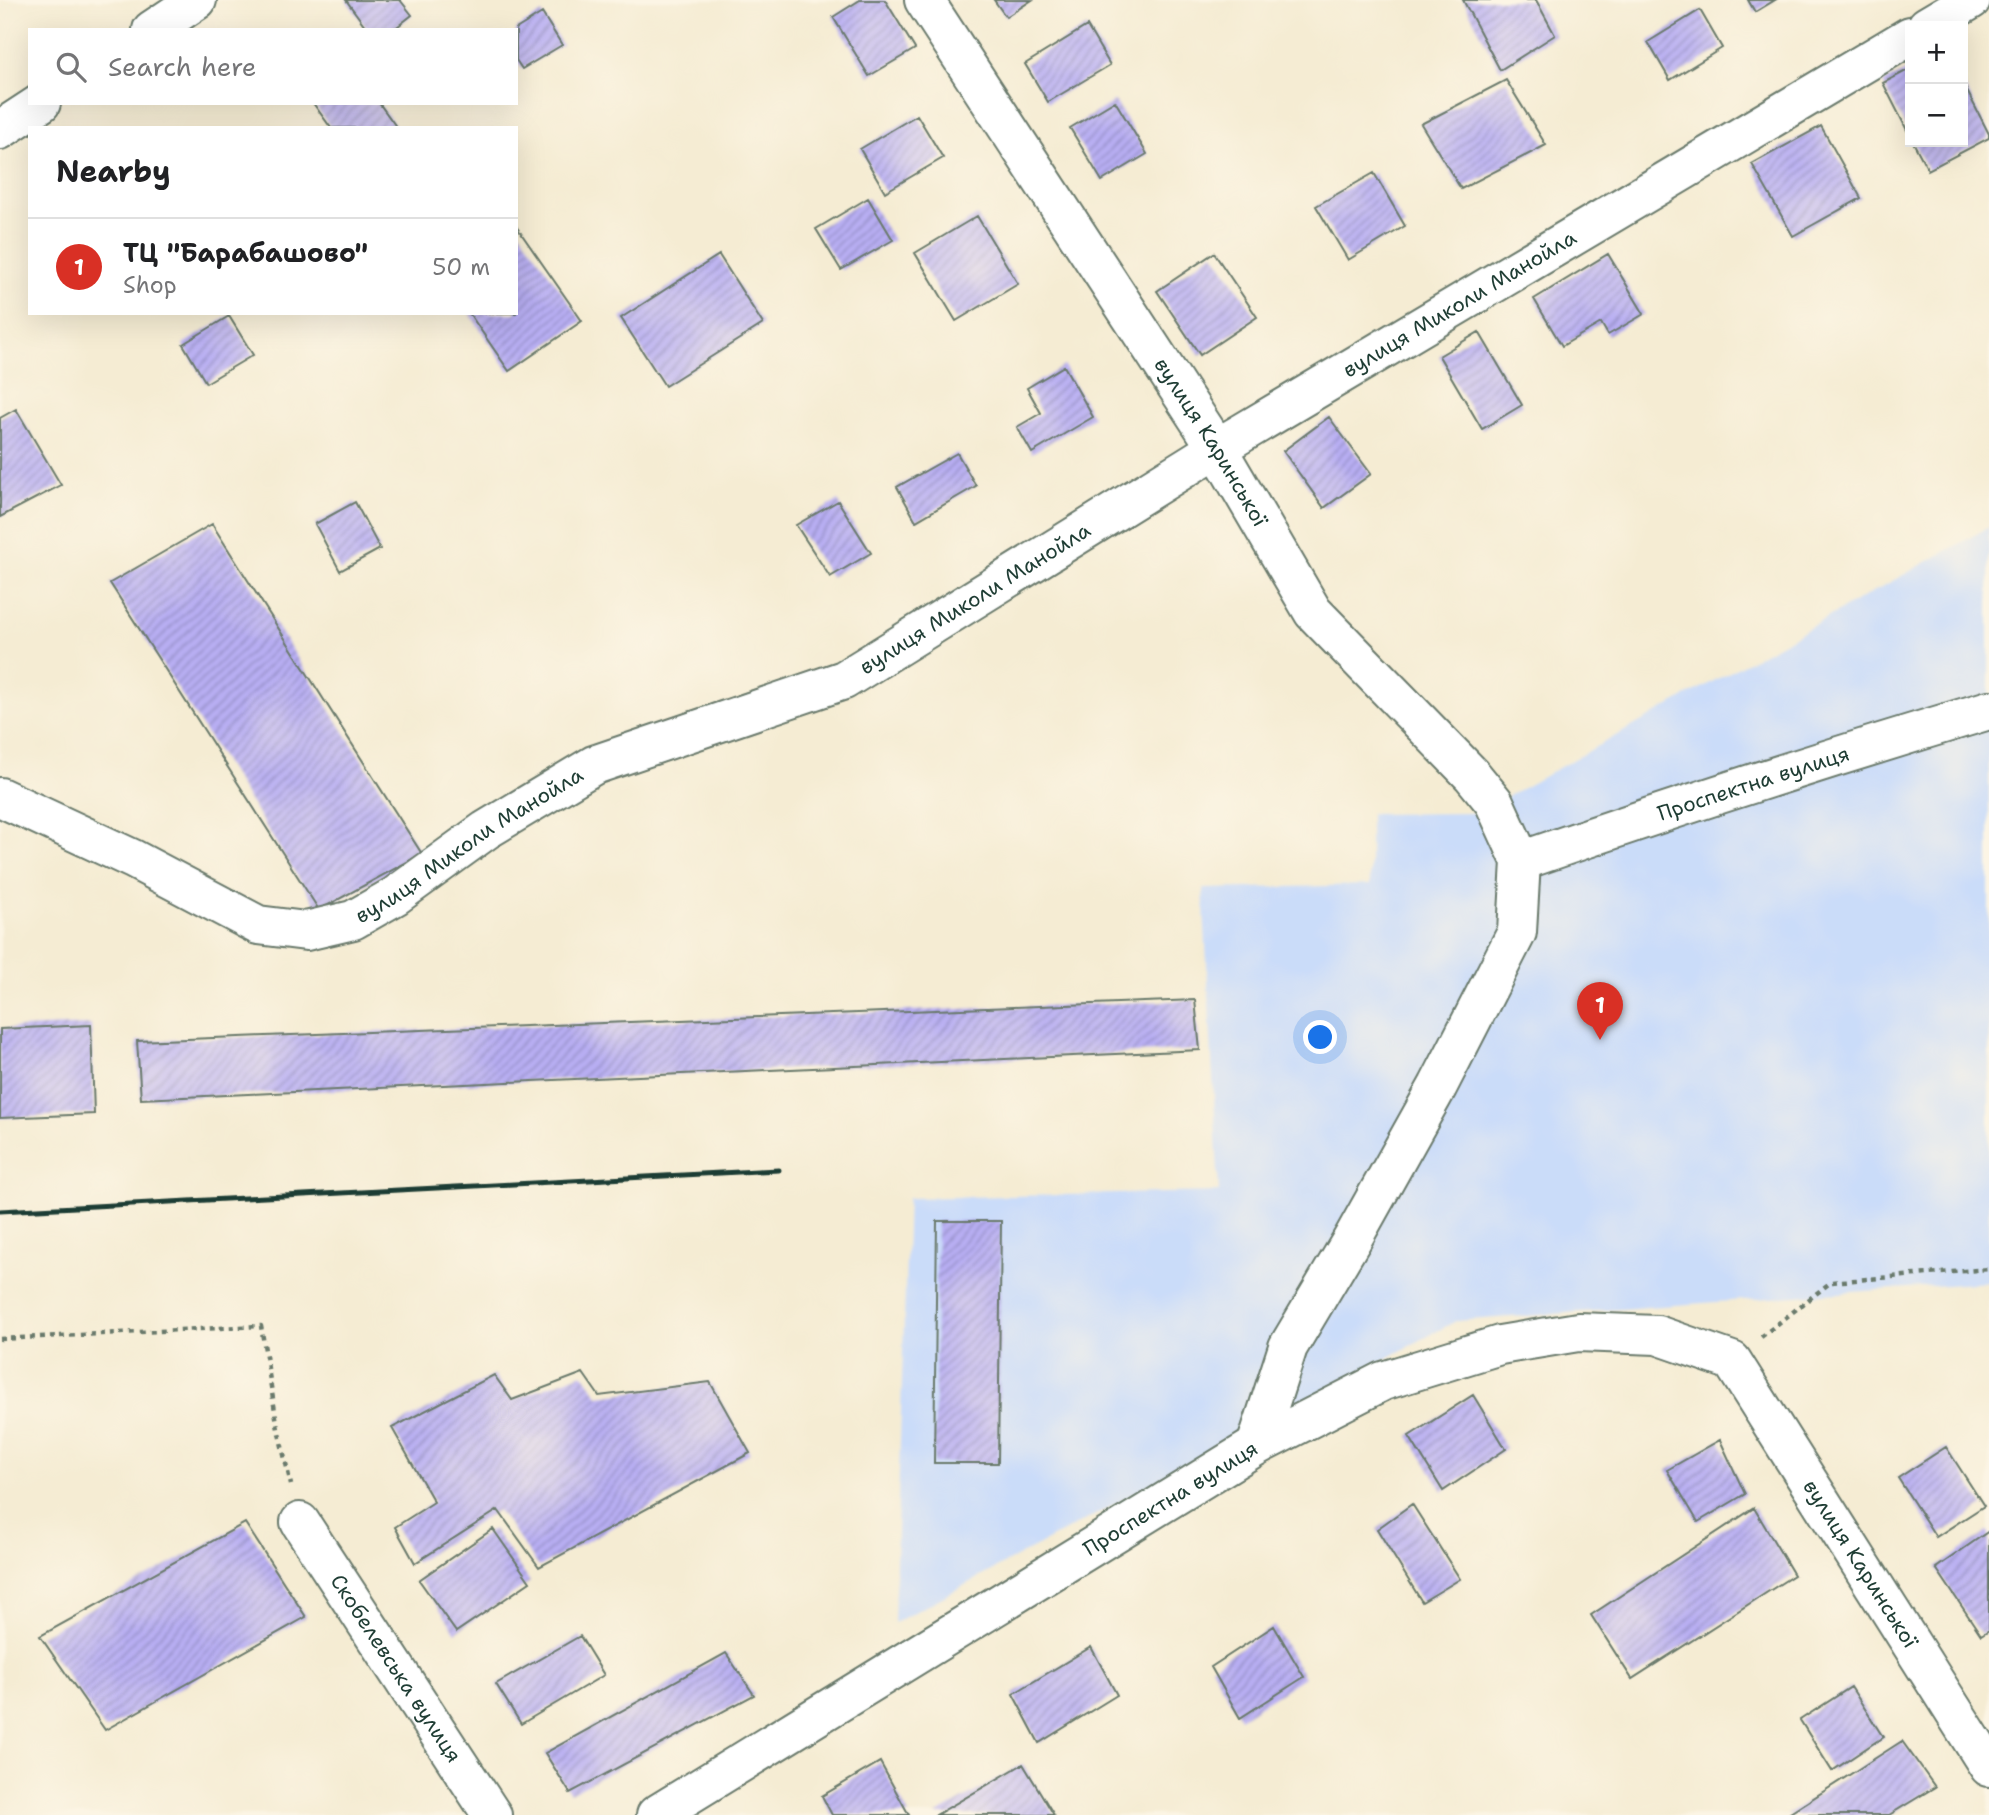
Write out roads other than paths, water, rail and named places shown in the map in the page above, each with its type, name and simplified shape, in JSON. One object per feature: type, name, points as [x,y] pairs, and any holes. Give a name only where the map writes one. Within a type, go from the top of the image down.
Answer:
[{"type":"street","points":[[155,28],[197,0]]},
{"type":"street","name":"вулиця Каринської","points":[[924,0],[1217,448],[1313,612],[1472,775],[1494,802],[1521,861]]},
{"type":"street","points":[[1935,21],[1971,0]]},
{"type":"street","name":"вулиця Миколи Манойла","points":[[0,797],[133,859],[258,925],[306,930],[353,920],[395,896],[486,830],[594,765],[844,680],[1217,448],[1905,39]]},
{"type":"street","points":[[0,130],[38,105]]},
{"type":"street","name":"Проспектна вулиця","points":[[1521,861],[1680,806],[1989,710]]},
{"type":"street","points":[[1256,1446],[1288,1347],[1438,1086],[1517,932],[1521,861]]},
{"type":"street","name":"Проспектна вулиця","points":[[656,1815],[1256,1446],[1383,1381],[1500,1345],[1578,1332],[1657,1335],[1732,1361]]},
{"type":"street","name":"вулиця Каринської","points":[[1732,1361],[1989,1767]]},
{"type":"street","name":"Скобелевська вулиця","points":[[300,1522],[492,1815]]},
{"type":"railway","points":[[0,1211],[779,1170]]},
{"type":"place","name":"ТЦ \"Барабашово\"","points":[[1600,1040]]}]
